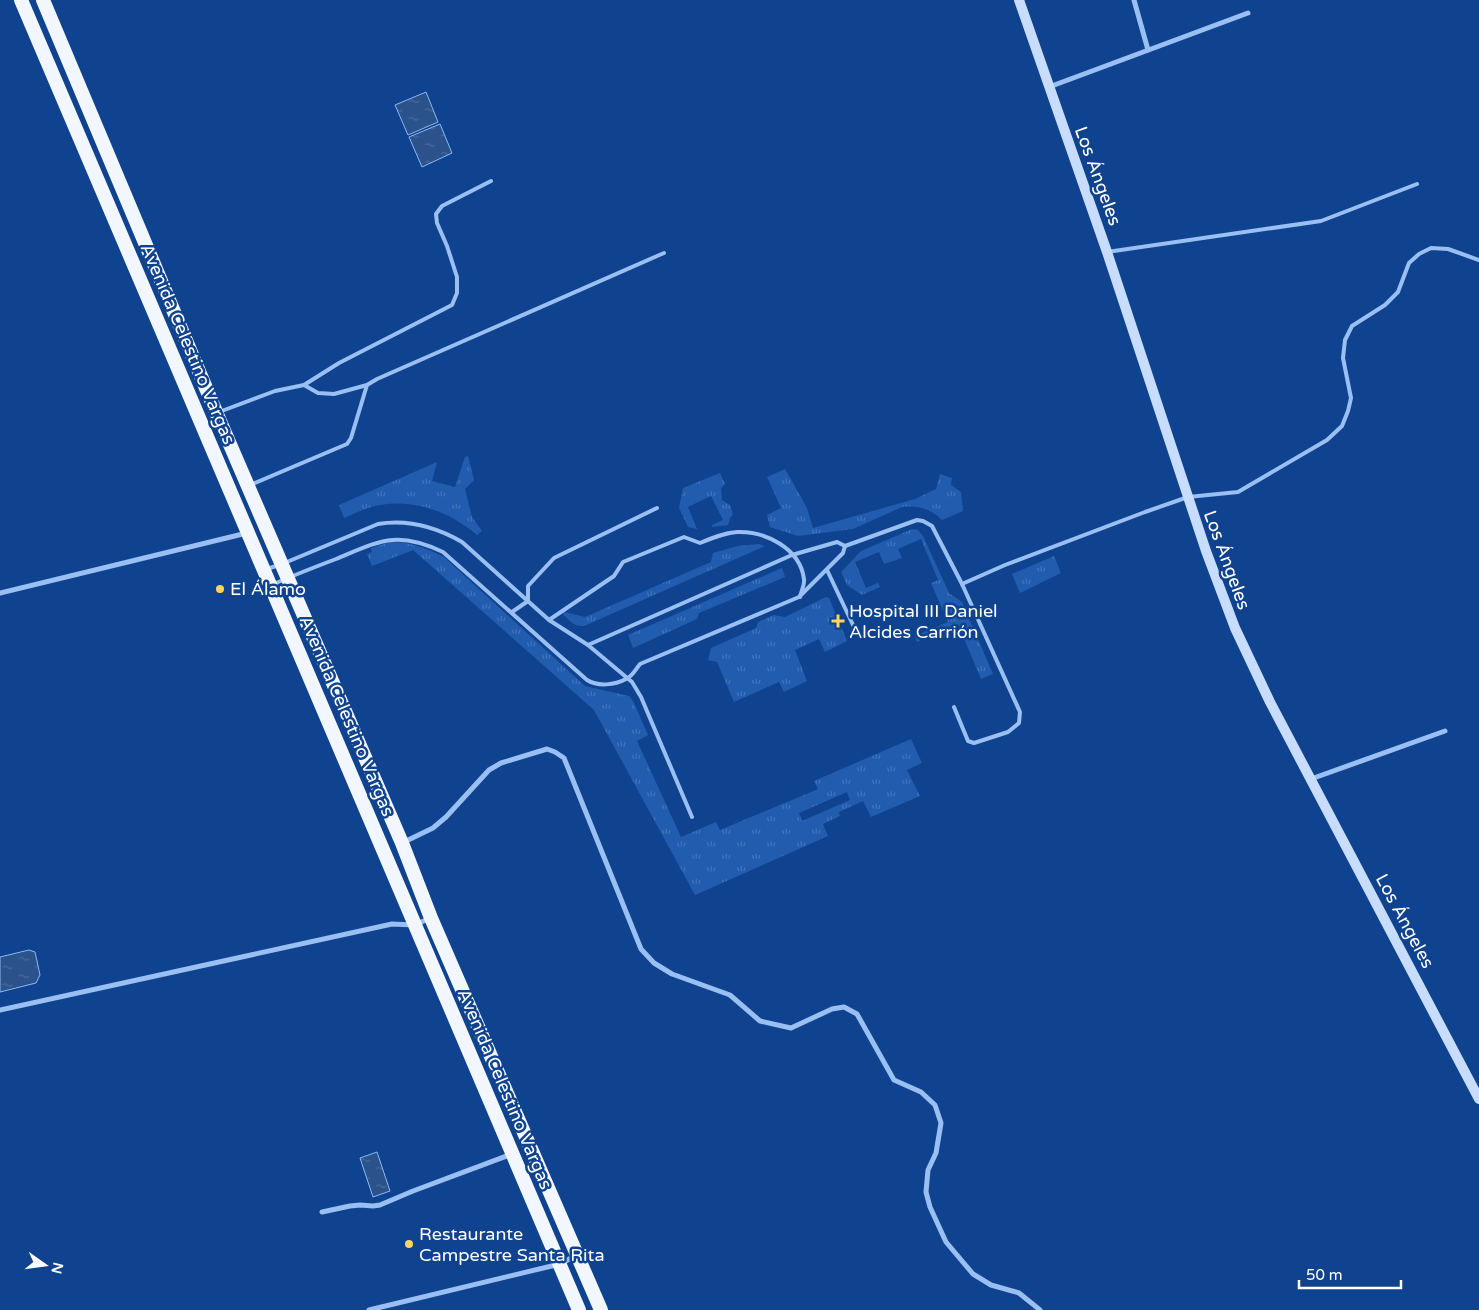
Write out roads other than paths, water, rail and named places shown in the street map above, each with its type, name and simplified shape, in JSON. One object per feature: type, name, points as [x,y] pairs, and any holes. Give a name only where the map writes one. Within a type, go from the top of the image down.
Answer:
[{"type":"highway","points":[[23,5],[43,2]]},
{"type":"highway","name":"Avenida Celestino Vargas","points":[[43,2],[287,578],[402,843],[432,918],[601,1310]]},
{"type":"highway","name":"Avenida Celestino Vargas","points":[[23,5],[579,1310]]},
{"type":"highway","points":[[112,217],[130,209]]},
{"type":"highway","points":[[327,716],[343,707]]},
{"type":"highway","points":[[462,1036],[480,1028]]},
{"type":"highway","points":[[504,1133],[522,1126]]},
{"type":"main road","name":"Los Ángeles","points":[[1019,0],[1107,252],[1206,551],[1235,628],[1270,702],[1479,1099]]},
{"type":"street","points":[[1134,0],[1148,50]]},
{"type":"street","points":[[1049,87],[1248,13]]},
{"type":"street","points":[[0,593],[248,532]]},
{"type":"street","points":[[1311,779],[1445,731]]},
{"type":"street","points":[[402,843],[433,828],[446,817],[489,770],[501,763],[547,749],[556,752],[564,758],[641,949],[654,963],[672,974],[730,995],[760,1021],[791,1028],[832,1009],[844,1007],[857,1014],[894,1080],[921,1092],[935,1105],[941,1123],[936,1153],[928,1170],[926,1192],[930,1207],[946,1242],[973,1274],[991,1285],[1019,1294],[1040,1310]]},
{"type":"street","points":[[0,1010],[392,924],[414,924],[432,918]]},
{"type":"street","points":[[322,1212],[350,1206],[380,1205],[512,1154]]},
{"type":"street","points":[[368,1310],[560,1264],[578,1255]]},
{"type":"lane","points":[[201,422],[217,413],[275,391],[304,385],[339,363],[452,305],[457,293],[457,277],[437,223],[436,214],[442,206],[491,181]]},
{"type":"lane","points":[[1107,252],[1321,221],[1417,184]]},
{"type":"lane","points":[[962,584],[1024,558],[1188,497],[1238,492],[1327,440],[1342,426],[1351,398],[1343,358],[1344,340],[1352,326],[1385,305],[1398,292],[1409,263],[1419,254],[1431,248],[1448,250],[1479,260]]},
{"type":"lane","points":[[304,385],[318,393],[334,394],[367,385],[664,253]]},
{"type":"lane","points":[[248,486],[347,444],[352,438],[367,385]]},
{"type":"lane","points":[[528,601],[528,586],[554,558],[657,508]]},
{"type":"lane","points":[[588,645],[792,555],[837,542],[845,546],[917,520],[923,520],[932,526],[962,584],[1020,712],[1019,723],[1008,732],[974,743],[968,742],[954,707]]},
{"type":"lane","points":[[264,570],[378,524],[391,522],[412,523],[447,533],[462,542],[549,620],[588,645],[632,682],[641,697],[692,817]]},
{"type":"lane","points":[[549,620],[614,576],[623,562],[684,537],[700,543],[737,532],[758,534],[773,539],[799,562],[805,580],[799,598]]},
{"type":"lane","points":[[270,586],[378,541],[401,539],[415,541],[443,552],[587,680],[593,684],[601,685],[628,679],[640,664],[799,598],[843,553],[845,546]]},
{"type":"lane","points":[[827,570],[854,627]]},
{"type":"lane","points":[[512,612],[528,601]]},
{"type":"water","points":[[426,92],[438,122],[408,135],[395,105]]},
{"type":"water","points":[[440,124],[452,153],[422,167],[409,137]]},
{"type":"water","points":[[29,950],[35,952],[40,975],[36,983],[0,992],[0,957]]},
{"type":"water","points":[[377,1152],[390,1191],[373,1197],[360,1158]]},
{"type":"place","name":"El Álamo","points":[[220,589]]},
{"type":"place","name":"Hospital III Daniel Alcides Carrión","points":[[838,621]]},
{"type":"place","name":"Restaurante Campestre Santa Rita","points":[[409,1244]]}]
